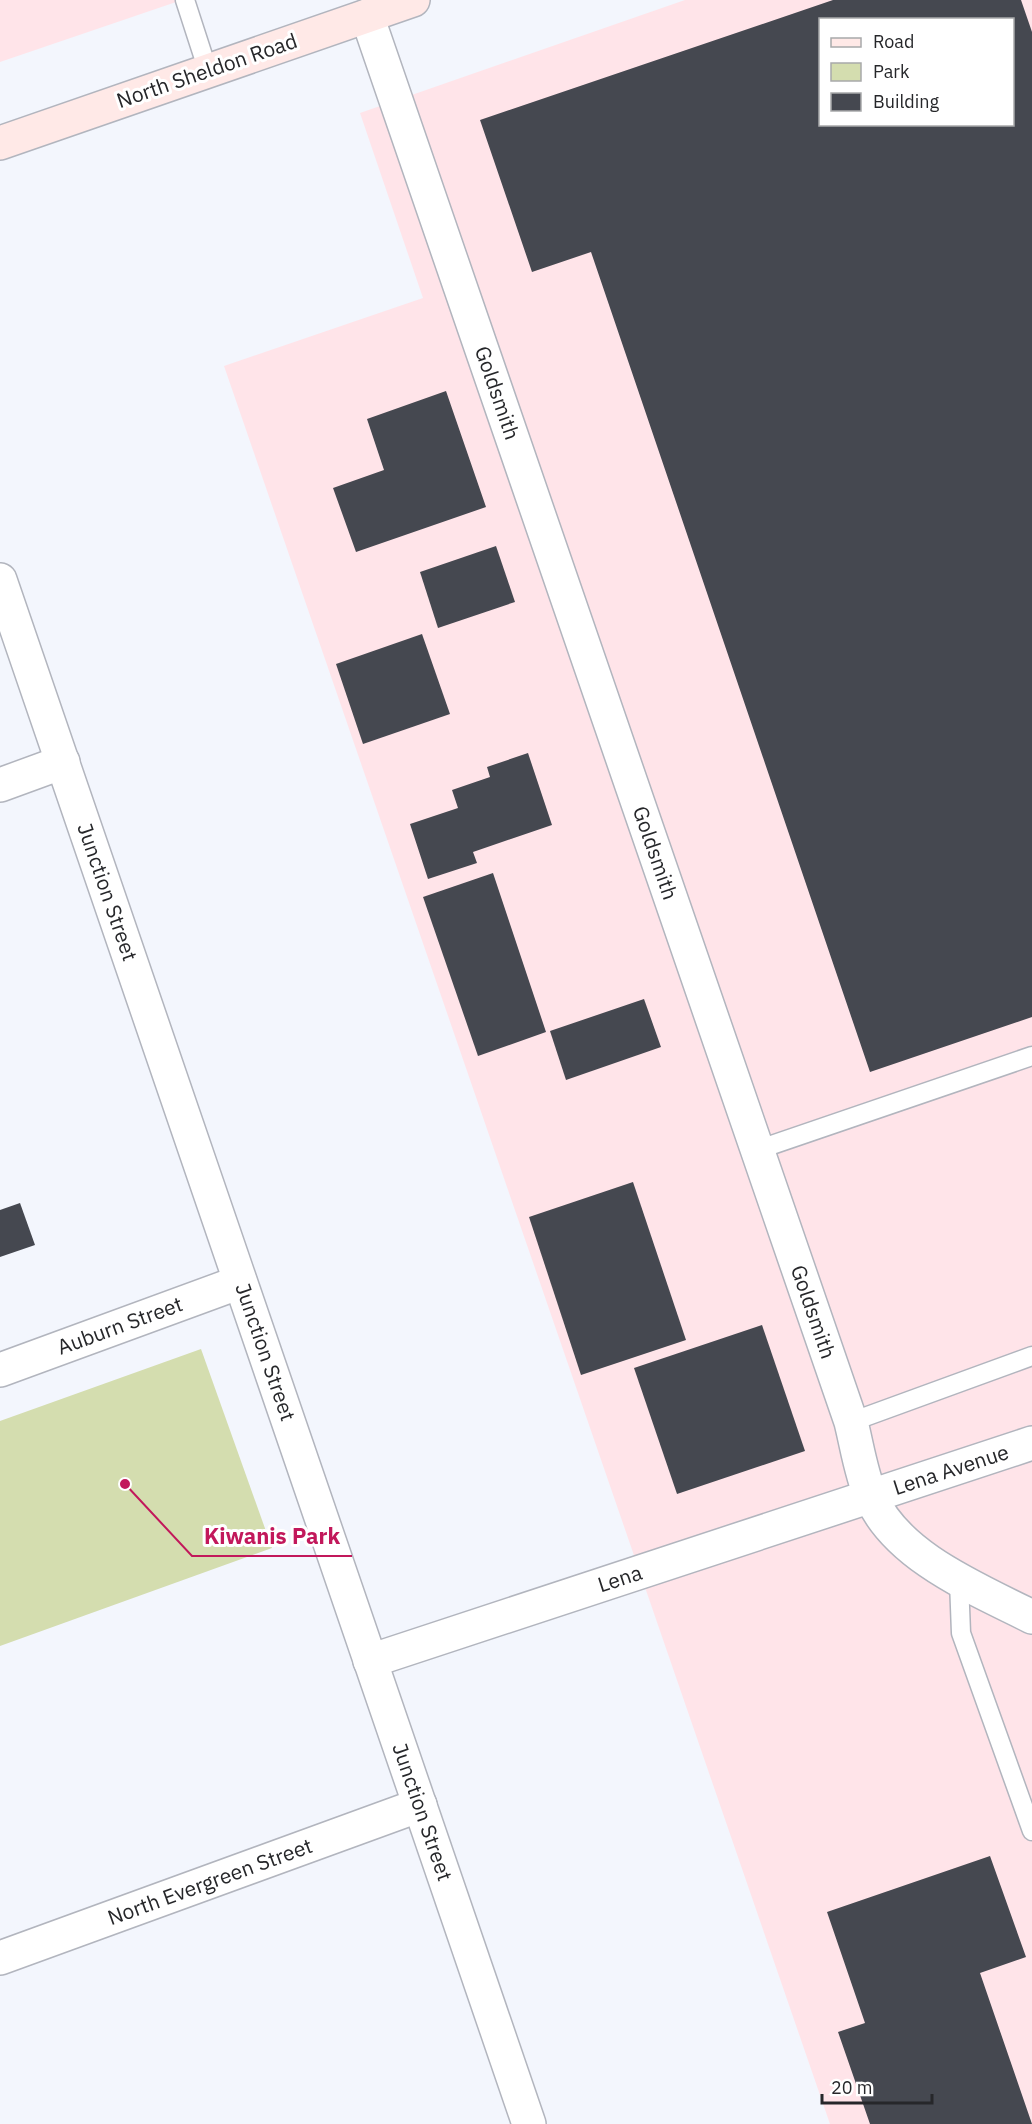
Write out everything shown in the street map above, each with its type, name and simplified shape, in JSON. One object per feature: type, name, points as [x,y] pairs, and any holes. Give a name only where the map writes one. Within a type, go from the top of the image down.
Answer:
[{"type":"main road","name":"North Sheldon Road","points":[[0,142],[413,0]]},
{"type":"street","name":"Goldsmith","points":[[367,16],[851,1422],[870,1496],[891,1531],[959,1581],[1032,1617]]},
{"type":"street","name":"Junction Street","points":[[0,580],[529,2124]]},
{"type":"street","points":[[0,785],[63,762]]},
{"type":"street","name":"Auburn Street","points":[[0,1370],[240,1282]]},
{"type":"street","name":"Lena Avenue","points":[[870,1496],[1032,1443]]},
{"type":"street","name":"Lena","points":[[370,1661],[870,1496]]},
{"type":"street","name":"North Evergreen Street","points":[[0,1958],[420,1806]]},
{"type":"lane","points":[[185,0],[208,70]]},
{"type":"lane","points":[[757,1149],[1032,1056]]},
{"type":"lane","points":[[851,1422],[1032,1356]]},
{"type":"lane","points":[[959,1581],[961,1633],[1032,1831]]},
{"type":"shaded area","points":[[0,0],[182,0],[0,62]]},
{"type":"shaded area","points":[[685,0],[1032,0],[1032,2124],[830,2124],[224,366],[423,298],[360,113]]},
{"type":"green space","points":[[201,1349],[272,1548],[0,1646],[0,1421]]},
{"type":"building","points":[[833,0],[1021,0],[1032,32],[1032,1017],[870,1072],[591,252],[532,272],[480,120]]},
{"type":"building","points":[[446,391],[486,507],[356,552],[333,488],[384,470],[367,419]]},
{"type":"building","points":[[496,546],[515,602],[438,628],[420,572]]},
{"type":"building","points":[[422,634],[450,714],[363,744],[336,664]]},
{"type":"building","points":[[528,753],[552,825],[473,852],[477,863],[428,879],[410,824],[458,808],[452,790],[490,777],[487,767]]},
{"type":"building","points":[[493,873],[546,1032],[478,1056],[423,897]]},
{"type":"building","points":[[644,999],[661,1047],[566,1080],[550,1031]]},
{"type":"building","points":[[633,1182],[686,1340],[581,1375],[529,1217]]},
{"type":"building","points":[[20,1203],[35,1245],[0,1257],[0,1210]]},
{"type":"building","points":[[762,1325],[805,1451],[677,1494],[634,1368]]},
{"type":"building","points":[[990,1856],[1026,1957],[980,1973],[1032,2124],[870,2124],[838,2032],[865,2023],[827,1912]]},
{"type":"place","name":"Kiwanis Park","points":[[125,1484]]}]
